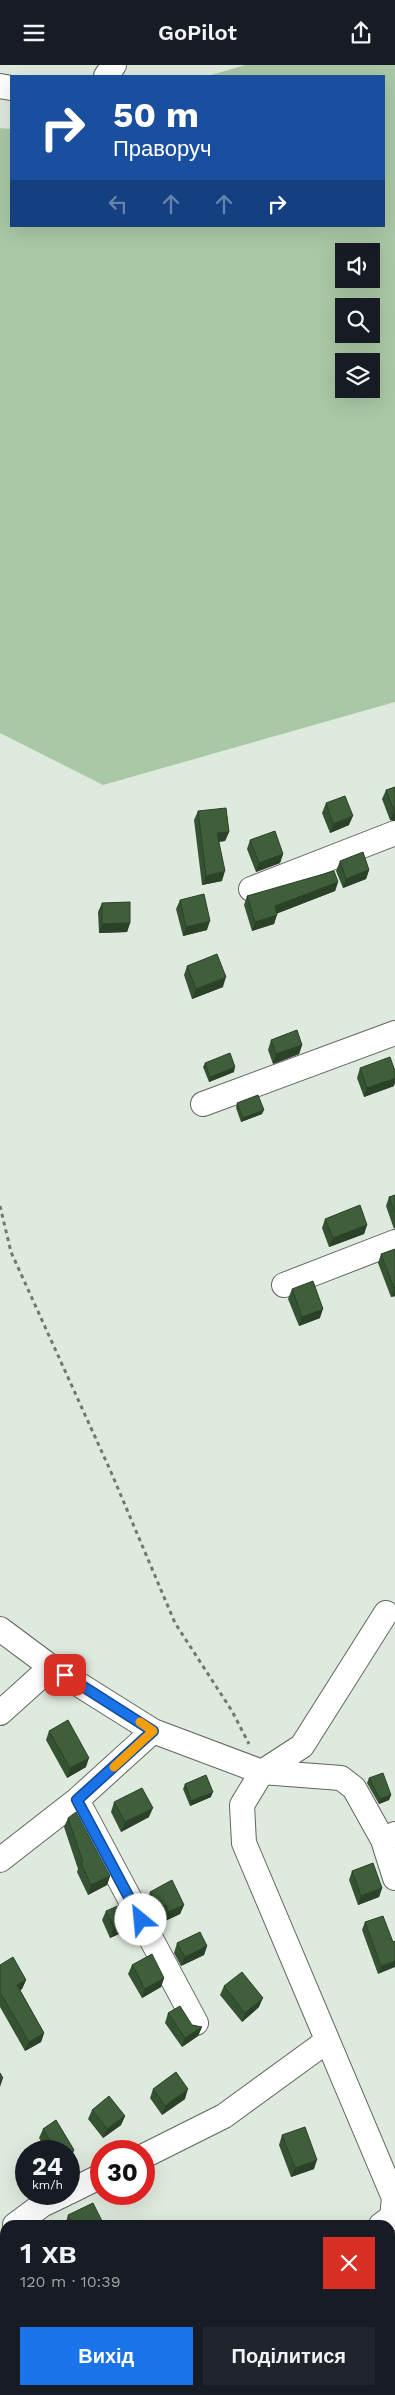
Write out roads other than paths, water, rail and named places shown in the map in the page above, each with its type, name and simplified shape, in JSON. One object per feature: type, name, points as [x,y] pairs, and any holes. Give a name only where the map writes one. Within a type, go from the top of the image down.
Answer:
[{"type":"street","points":[[251,889],[395,833]]},
{"type":"street","points":[[203,1104],[395,1033]]},
{"type":"street","points":[[284,1285],[395,1242]]},
{"type":"street","points":[[386,1613],[302,1746],[262,1772],[242,1805],[244,1843],[394,2198],[389,2220]]},
{"type":"street","points":[[0,1629],[51,1667],[153,1731],[262,1772],[341,1777],[354,1787],[389,1837],[395,1878]]},
{"type":"street","points":[[0,1713],[51,1667]]},
{"type":"street","points":[[0,1860],[77,1800],[153,1731]]},
{"type":"street","points":[[77,1800],[196,2023]]},
{"type":"street","points":[[155,2151],[224,2117],[327,2041]]},
{"type":"street","points":[[22,2220],[42,2205]]}]
